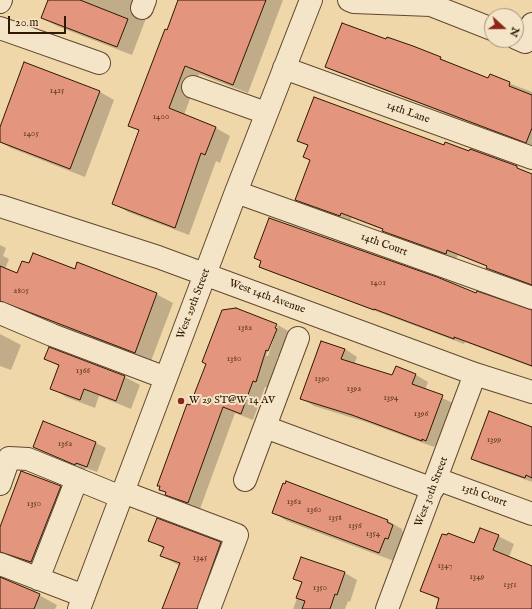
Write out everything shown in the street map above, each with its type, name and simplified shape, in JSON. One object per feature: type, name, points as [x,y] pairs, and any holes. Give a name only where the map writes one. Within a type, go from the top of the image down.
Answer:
[{"type":"street","name":"West 29th Street","points":[[81,603],[266,113],[311,0]]},
{"type":"street","points":[[349,0],[354,2],[432,2],[484,25]]},
{"type":"street","points":[[524,42],[532,24]]},
{"type":"street","points":[[0,28],[99,63]]},
{"type":"street","name":"14th Lane","points":[[284,68],[532,158]]},
{"type":"street","points":[[193,87],[266,113]]},
{"type":"street","name":"14th Court","points":[[236,192],[532,298]]},
{"type":"street","name":"West 14th Avenue","points":[[0,206],[205,274],[475,374],[532,392]]},
{"type":"street","points":[[0,313],[52,335],[166,378]]},
{"type":"street","points":[[245,480],[298,338]]},
{"type":"street","name":"West 30th Street","points":[[387,609],[475,374]]},
{"type":"street","name":"13th Court","points":[[265,427],[435,484],[532,514]]},
{"type":"street","points":[[0,484],[9,458],[28,459],[77,479],[237,535],[209,609]]},
{"type":"street","points":[[38,579],[77,479]]},
{"type":"street","points":[[0,564],[38,579],[81,603]]},
{"type":"building","points":[[48,0],[80,0],[128,19],[117,47],[41,18]]},
{"type":"building","points":[[178,0],[266,0],[233,85],[185,66],[169,108],[216,127],[205,155],[201,153],[175,228],[112,204],[139,130],[128,126],[165,29],[167,30]]},
{"type":"building","points":[[342,23],[386,39],[387,37],[413,46],[441,57],[440,59],[488,78],[490,74],[510,82],[509,86],[532,95],[532,128],[526,143],[325,67]]},
{"type":"building","points":[[24,62],[100,91],[70,169],[0,142],[0,127]]},
{"type":"building","points":[[314,97],[444,145],[445,142],[469,151],[470,149],[517,166],[517,168],[532,174],[532,285],[486,268],[487,266],[447,250],[446,254],[382,231],[383,229],[341,213],[340,216],[295,200],[310,160],[303,157],[308,145],[297,141]]},
{"type":"building","points":[[269,218],[437,277],[476,293],[477,291],[532,310],[532,366],[454,337],[454,339],[374,310],[259,267],[261,261],[254,258]]},
{"type":"building","points":[[33,253],[75,269],[77,262],[157,293],[135,353],[0,301],[0,266],[17,273],[22,261],[29,263]]},
{"type":"building","points":[[236,308],[277,324],[275,328],[277,329],[268,351],[266,350],[256,382],[253,381],[241,414],[223,407],[188,503],[165,495],[166,492],[159,490],[160,486],[157,486],[187,404],[190,405],[206,364],[202,362],[222,310]]},
{"type":"building","points":[[321,341],[345,349],[341,359],[392,375],[396,366],[416,374],[412,384],[443,395],[426,441],[422,439],[422,441],[352,415],[300,399]]},
{"type":"building","points":[[49,347],[125,376],[116,401],[84,389],[80,400],[50,389],[59,365],[44,359]]},
{"type":"building","points":[[489,411],[532,427],[532,478],[526,475],[525,478],[471,459]]},
{"type":"building","points":[[43,421],[96,442],[87,467],[76,463],[75,465],[33,447]]},
{"type":"building","points":[[21,471],[61,486],[31,562],[0,552],[0,527]]},
{"type":"building","points":[[286,481],[388,520],[387,522],[393,525],[388,539],[385,538],[379,553],[272,513],[283,483],[285,484]]},
{"type":"building","points":[[157,518],[221,542],[197,609],[162,609],[180,563],[160,556],[164,547],[148,541]]},
{"type":"building","points":[[480,528],[499,535],[493,550],[532,566],[532,609],[436,609],[439,598],[420,591],[442,534],[447,535],[448,533],[474,543]]},
{"type":"building","points":[[301,557],[345,572],[337,595],[335,594],[330,609],[302,609],[305,601],[296,598],[302,582],[293,579]]},
{"type":"building","points":[[0,577],[40,594],[34,609],[0,609]]},
{"type":"place","name":"W 29 ST@W 14 AV","points":[[181,401]]}]
